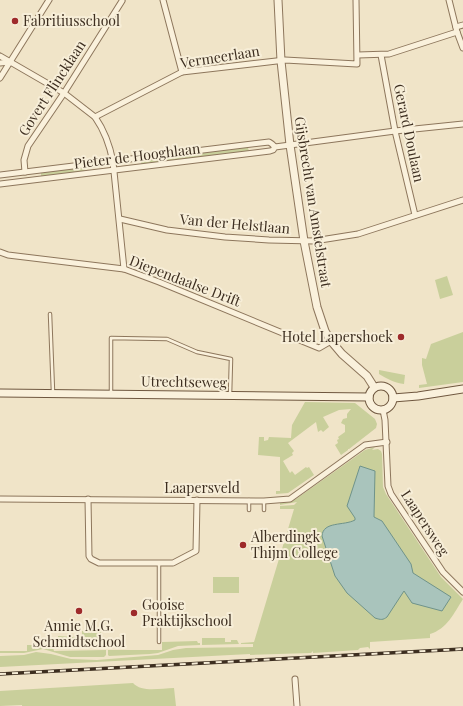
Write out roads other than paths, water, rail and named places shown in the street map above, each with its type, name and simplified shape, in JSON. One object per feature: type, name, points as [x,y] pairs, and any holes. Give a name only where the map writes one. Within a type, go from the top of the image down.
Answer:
[{"type":"main road","name":"Gijsbrecht van Amstelstraat","points":[[278,0],[281,61],[290,145],[304,242],[317,307],[325,331],[331,341],[342,354],[367,376],[374,387]]},
{"type":"main road","points":[[374,387],[387,387],[391,391],[393,398],[390,406],[383,410],[373,407],[369,402],[368,397],[374,387]]},
{"type":"main road","points":[[393,398],[418,396],[463,389]]},
{"type":"main road","name":"Utrechtseweg","points":[[0,393],[368,397]]},
{"type":"street","points":[[0,78],[49,0]]},
{"type":"street","name":"Govert Flincklaan","points":[[24,172],[24,160],[28,146],[64,93],[122,0]]},
{"type":"street","points":[[163,0],[182,72]]},
{"type":"street","points":[[356,0],[358,55],[389,54],[456,30],[463,25]]},
{"type":"street","points":[[449,0],[456,30],[463,48]]},
{"type":"street","name":"Vermeerlaan","points":[[95,117],[182,72],[281,61],[357,64],[358,55]]},
{"type":"street","name":"Gerard Doulaan","points":[[380,55],[395,131],[415,215]]},
{"type":"street","points":[[0,56],[64,93],[95,117],[111,152],[113,162],[124,269]]},
{"type":"street","points":[[0,63],[11,62]]},
{"type":"street","name":"Pieter de Hooghlaan","points":[[0,184],[270,151],[275,147],[395,131],[463,124]]},
{"type":"street","name":"Pieter de Hooghlaan","points":[[0,175],[269,142],[275,147]]},
{"type":"street","name":"Van der Helstlaan","points":[[120,219],[167,230],[225,237],[304,242],[358,234],[463,200]]},
{"type":"street","name":"Diependaalse Drift","points":[[0,252],[15,256],[124,269],[319,348],[331,341]]},
{"type":"street","name":"Laapersweg","points":[[383,410],[387,442],[388,486],[391,494],[443,572],[463,592]]},
{"type":"street","name":"Laapersveld","points":[[0,499],[290,499],[365,446],[387,442]]},
{"type":"street","points":[[88,499],[89,556],[91,559],[98,563],[159,564],[173,563],[196,551],[197,500]]},
{"type":"street","points":[[295,679],[297,706]]},
{"type":"lane","points":[[50,314],[53,394]]},
{"type":"lane","points":[[111,394],[111,338],[167,339],[197,352],[231,359],[230,396]]},
{"type":"lane","points":[[249,500],[249,510]]},
{"type":"lane","points":[[264,500],[264,510]]},
{"type":"lane","points":[[159,564],[159,642]]},
{"type":"water","points":[[360,466],[375,471],[374,517],[382,521],[411,564],[413,573],[451,597],[442,611],[412,603],[404,591],[387,617],[384,619],[375,618],[347,593],[335,576],[322,536],[323,531],[330,526],[355,520],[347,506]]},
{"type":"railway","points":[[0,674],[463,649]]},
{"type":"place","name":"Fabritiusschool","points":[[15,21]]},
{"type":"place","name":"Hotel Lapershoek","points":[[401,337]]},
{"type":"place","name":"Alberdingk Thijm College","points":[[243,545]]},
{"type":"place","name":"Annie M.G. Schmidtschool","points":[[79,611]]},
{"type":"place","name":"Gooise Praktijkschool","points":[[134,613]]}]
